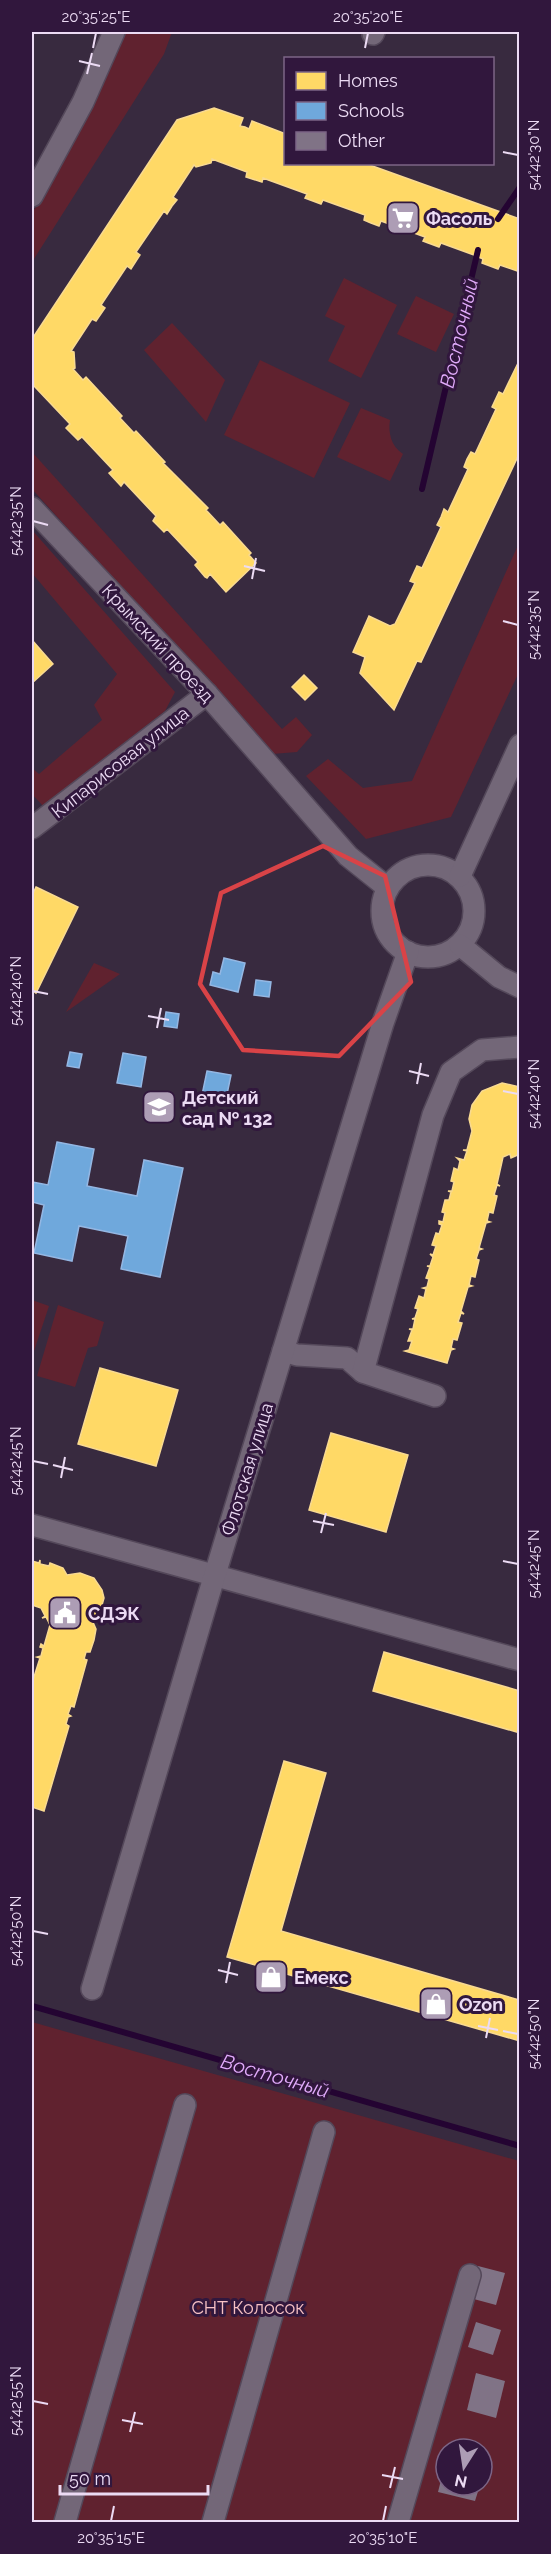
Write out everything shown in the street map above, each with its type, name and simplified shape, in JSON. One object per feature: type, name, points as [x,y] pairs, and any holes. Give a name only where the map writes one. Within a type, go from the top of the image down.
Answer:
[{"type":"street","points":[[32,196],[82,102],[114,32]]},
{"type":"street","name":"Крымский проезд","points":[[32,508],[207,694],[348,856],[388,888]]},
{"type":"street","name":"Кипарисовая улица","points":[[32,828],[207,694]]},
{"type":"street","points":[[460,876],[519,745]]},
{"type":"street","points":[[421,865],[435,865],[460,876],[469,888],[474,903],[474,918],[469,933],[460,945],[435,956],[421,956],[408,952],[393,940],[382,915],[383,901],[388,888],[402,873],[421,865]]},
{"type":"street","points":[[460,945],[499,977],[519,987]]},
{"type":"street","name":"Флотская улица","points":[[92,1989],[283,1351],[383,1023],[408,952]]},
{"type":"street","points":[[363,1372],[433,1115],[451,1072],[482,1050],[519,1047]]},
{"type":"street","points":[[283,1351],[347,1358],[363,1372],[435,1396]]},
{"type":"street","points":[[32,1525],[519,1660]]},
{"type":"street","points":[[65,2523],[185,2105]]},
{"type":"street","points":[[213,2523],[324,2132]]},
{"type":"street","points":[[398,2523],[470,2275]]},
{"type":"highlighted area","points":[[323,846],[385,876],[411,982],[339,1056],[243,1050],[200,984],[221,893]]},
{"type":"green space","points":[[126,32],[172,32],[164,54],[32,262],[32,213]]},
{"type":"green space","points":[[344,278],[397,305],[361,378],[328,361],[345,326],[325,316]]},
{"type":"green space","points":[[416,296],[454,314],[436,352],[397,334]]},
{"type":"green space","points":[[172,323],[225,380],[206,422],[144,350]]},
{"type":"green space","points":[[260,360],[350,403],[314,478],[224,435]]},
{"type":"green space","points":[[361,408],[390,420],[391,439],[403,454],[390,481],[337,457]]},
{"type":"green space","points":[[32,452],[282,729],[296,717],[312,735],[297,752],[272,754],[32,489]]},
{"type":"green space","points":[[32,530],[175,692],[165,711],[43,806],[32,794],[32,768],[39,774],[102,720],[94,705],[117,674],[32,573]]},
{"type":"green space","points":[[519,543],[519,672],[451,817],[366,839],[306,776],[328,759],[363,788],[412,781]]},
{"type":"green space","points":[[94,963],[120,974],[66,1012]]},
{"type":"green space","points":[[32,1300],[49,1306],[32,1357]]},
{"type":"green space","points":[[58,1305],[104,1322],[97,1346],[88,1348],[75,1387],[37,1376]]},
{"type":"green space","name":"СНТ Колосок","points":[[32,2022],[519,2161],[519,2522],[32,2522]]},
{"type":"building: Homes","points":[[214,108],[243,118],[240,126],[249,129],[252,121],[284,133],[284,165],[370,165],[520,219],[520,272],[500,265],[498,269],[482,263],[483,259],[474,255],[441,243],[439,247],[423,241],[425,237],[381,221],[379,226],[364,220],[365,215],[323,200],[321,204],[305,198],[307,194],[263,178],[262,182],[246,177],[247,172],[212,159],[211,163],[196,167],[194,165],[173,197],[177,200],[167,214],[164,211],[136,252],[140,255],[131,269],[127,266],[101,305],[105,308],[96,321],[92,319],[71,351],[74,352],[75,368],[73,369],[83,380],[86,377],[122,416],[120,418],[134,433],[136,431],[165,462],[163,463],[208,508],[206,510],[220,525],[223,522],[251,553],[249,555],[256,563],[226,592],[210,574],[207,578],[205,577],[195,565],[198,562],[167,529],[164,532],[153,521],[156,516],[124,482],[120,485],[109,473],[113,470],[82,437],[78,440],[66,428],[70,424],[34,386],[32,339],[177,120]]},
{"type":"building: Homes","points":[[520,359],[520,452],[421,662],[417,661],[394,710],[360,673],[365,657],[353,652],[369,616],[390,626],[395,624],[415,583],[410,581],[417,566],[422,568],[441,527],[437,525],[444,509],[448,512],[468,469],[464,467],[467,459],[471,452],[475,454],[496,409],[492,407],[499,392],[503,394]]},
{"type":"building: Homes","points":[[32,640],[53,664],[32,683]]},
{"type":"building: Homes","points":[[304,675],[317,688],[305,700],[292,687]]},
{"type":"building: Homes","points":[[36,887],[78,907],[36,993],[32,990],[32,896]]},
{"type":"building: Homes","points":[[502,1083],[520,1087],[520,1154],[511,1158],[510,1154],[503,1157],[497,1184],[500,1186],[497,1185],[494,1195],[497,1196],[493,1213],[489,1212],[487,1221],[490,1222],[486,1223],[479,1248],[482,1249],[479,1250],[476,1259],[479,1260],[475,1277],[471,1276],[469,1285],[472,1286],[468,1287],[461,1311],[464,1314],[461,1313],[458,1322],[462,1323],[457,1340],[453,1339],[451,1348],[454,1349],[451,1350],[447,1363],[405,1351],[409,1350],[412,1341],[408,1341],[412,1330],[409,1329],[413,1329],[415,1319],[412,1319],[415,1318],[418,1309],[415,1308],[419,1296],[424,1298],[426,1289],[423,1288],[427,1287],[429,1279],[426,1278],[430,1267],[427,1266],[430,1266],[433,1257],[430,1254],[433,1255],[436,1246],[432,1245],[436,1233],[439,1234],[442,1225],[439,1221],[443,1222],[445,1213],[442,1212],[445,1200],[449,1200],[451,1192],[448,1191],[452,1191],[454,1182],[451,1181],[454,1168],[458,1170],[460,1161],[457,1158],[464,1160],[467,1151],[463,1150],[467,1150],[472,1131],[469,1119],[472,1105],[482,1091]]},
{"type":"building: Homes","points":[[100,1368],[178,1390],[156,1466],[78,1444]]},
{"type":"building: Homes","points":[[331,1433],[408,1455],[386,1532],[309,1510]]},
{"type":"building: Homes","points":[[40,1560],[40,1564],[49,1566],[50,1563],[63,1568],[67,1575],[80,1573],[94,1578],[104,1598],[100,1612],[92,1620],[96,1629],[94,1640],[90,1652],[86,1652],[84,1659],[87,1660],[74,1707],[71,1706],[68,1714],[71,1716],[68,1717],[66,1724],[69,1726],[44,1811],[32,1807],[32,1683],[40,1658],[37,1657],[41,1656],[43,1648],[40,1647],[41,1644],[44,1646],[50,1625],[46,1617],[42,1618],[45,1616],[41,1608],[32,1605],[32,1561],[39,1563]]},
{"type":"building: Homes","points":[[384,1652],[520,1691],[520,1733],[373,1691]]},
{"type":"building: Homes","points":[[284,1761],[326,1773],[281,1931],[519,2000],[520,1997],[520,2041],[227,1957]]},
{"type":"building: Schools","points":[[224,958],[245,963],[238,992],[210,985],[213,972],[220,974]]},
{"type":"building: Schools","points":[[256,980],[271,982],[269,997],[254,995]]},
{"type":"building: Schools","points":[[166,1012],[179,1014],[177,1028],[164,1026]]},
{"type":"building: Schools","points":[[70,1052],[82,1054],[79,1068],[67,1066]]},
{"type":"building: Schools","points":[[123,1053],[146,1057],[141,1087],[117,1083]]},
{"type":"building: Schools","points":[[207,1071],[231,1075],[225,1104],[201,1100]]},
{"type":"building: Schools","points":[[57,1142],[94,1149],[87,1186],[137,1196],[144,1160],[183,1168],[160,1277],[121,1269],[128,1236],[79,1226],[72,1261],[34,1253],[44,1205],[32,1202],[32,1182],[48,1185]]},
{"type":"building: Other","points":[[478,2266],[505,2273],[496,2305],[470,2298]]},
{"type":"building: Other","points":[[476,2322],[501,2330],[493,2355],[468,2347]]},
{"type":"building: Other","points":[[476,2373],[505,2381],[496,2418],[467,2410]]},
{"type":"building: Other","points":[[459,2497],[476,2497],[475,2501]]},
{"type":"waterway","name":"Восточный","points":[[498,219],[520,187]]},
{"type":"waterway","name":"Восточный","points":[[422,489],[478,250]]},
{"type":"waterway","name":"Восточный","points":[[32,2006],[520,2146]]},
{"type":"place","name":"Фасоль","points":[[403,218]]},
{"type":"place","name":"Детский сад № 132","points":[[159,1107]]},
{"type":"place","name":"СДЭК","points":[[65,1613]]},
{"type":"place","name":"Емекс","points":[[271,1977]]},
{"type":"place","name":"Ozon","points":[[436,2004]]}]
